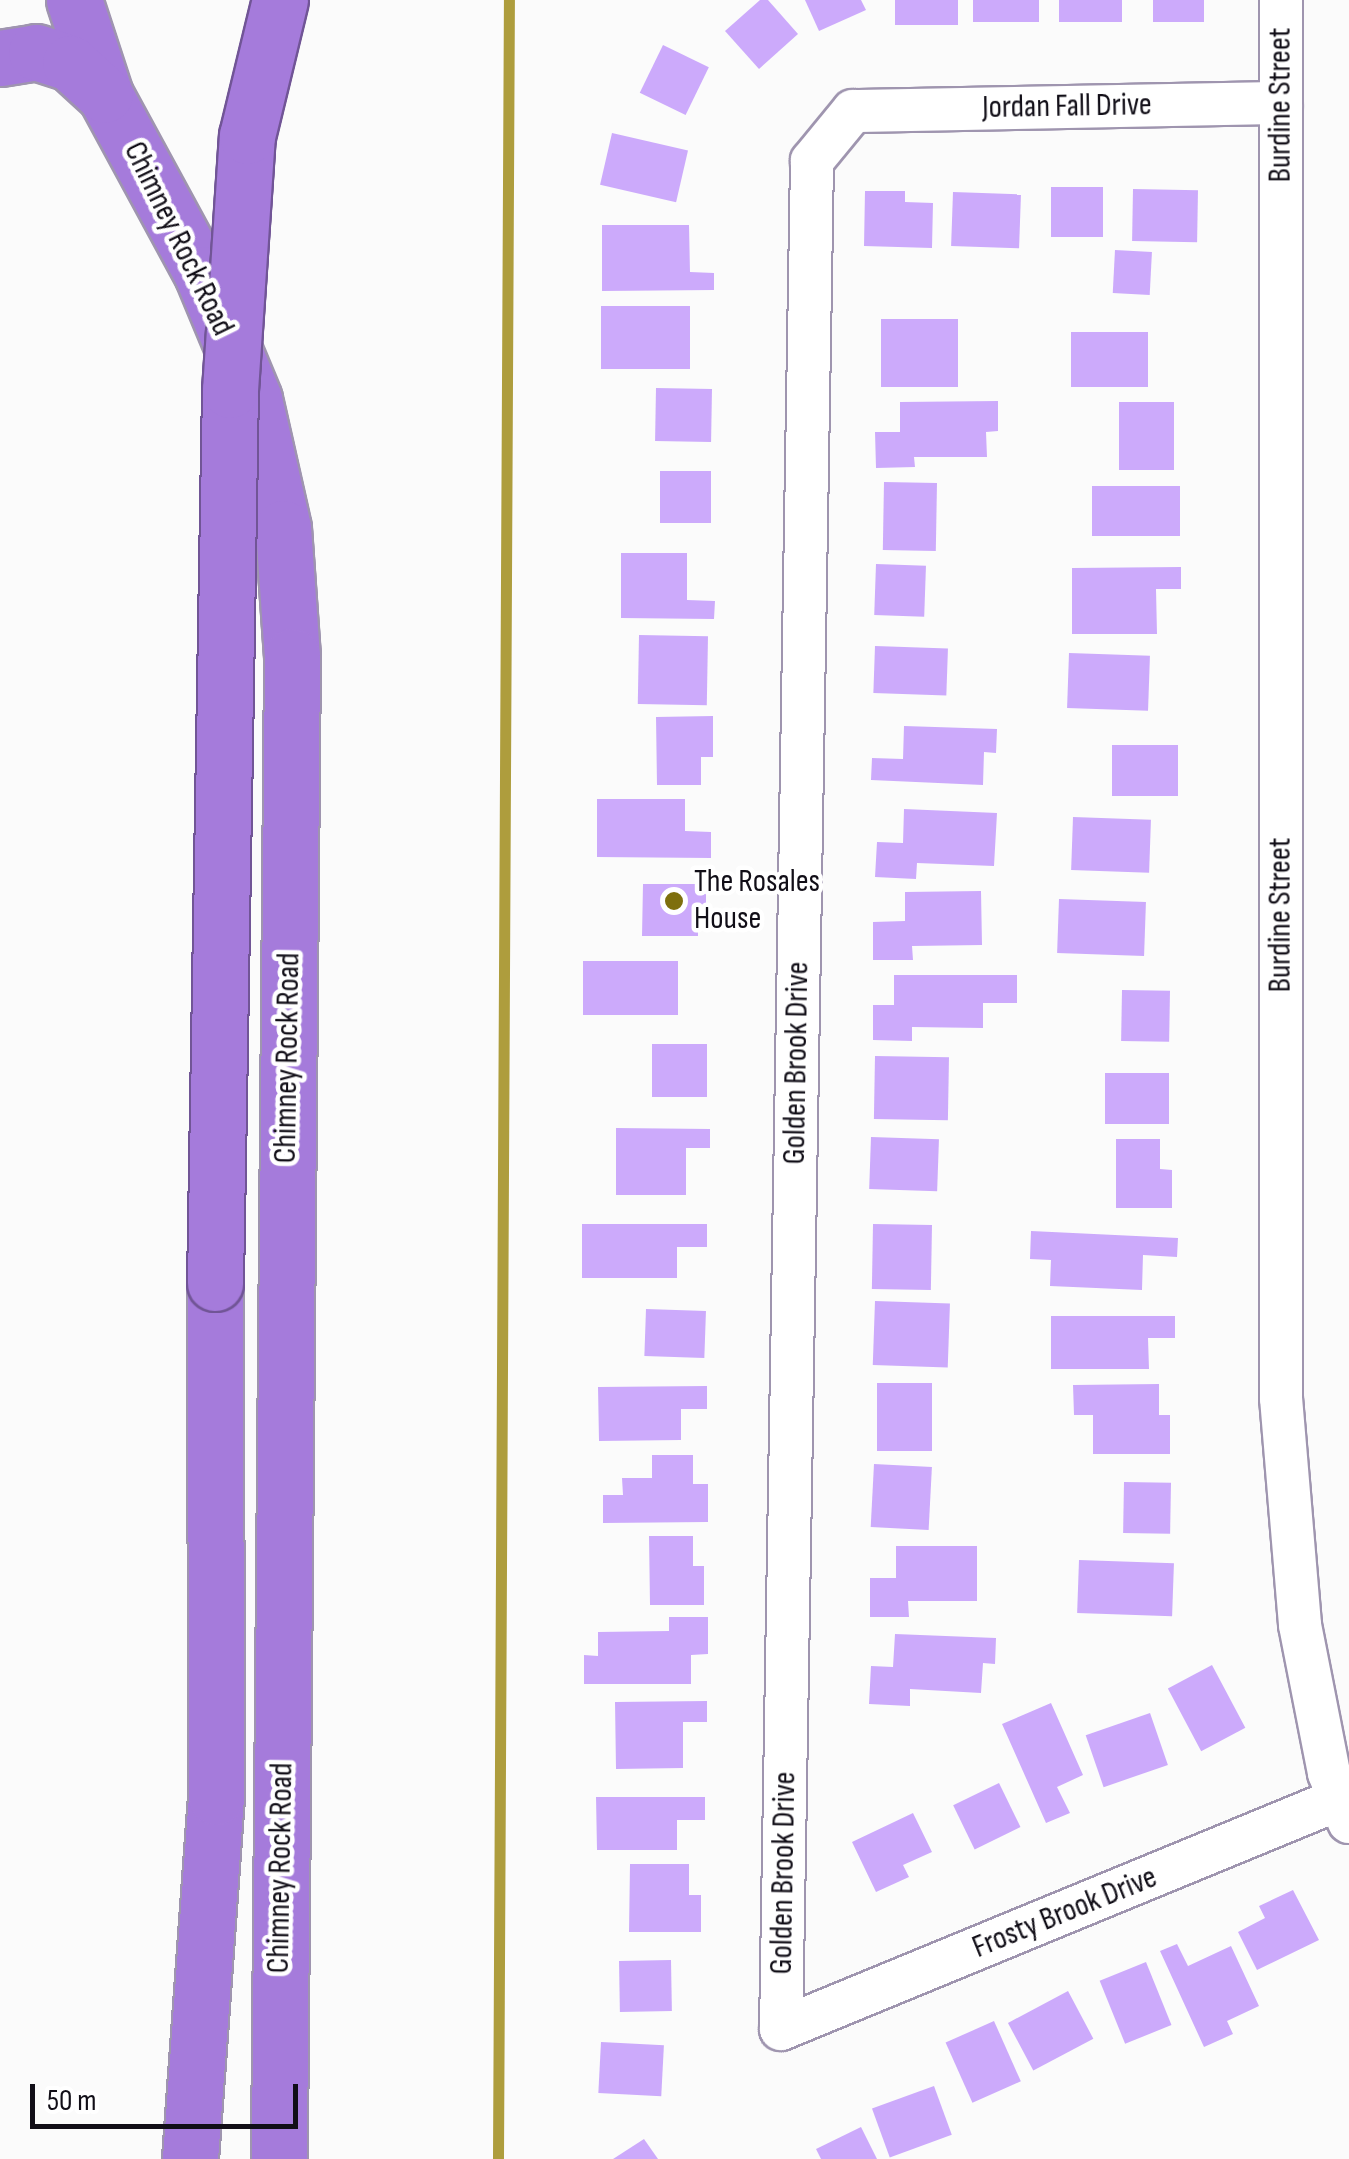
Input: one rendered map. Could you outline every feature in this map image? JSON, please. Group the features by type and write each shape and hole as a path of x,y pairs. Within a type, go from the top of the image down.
{"highway":[{"name":"Chimney Rock Road","path":"74,0 105,95 202,274 254,399 283,528 292,676 279,2159"},
{"path":"190,2159 216,1797 215,1283 230,390 247,136 280,0"},
{"path":"0,58 36,52 70,62 105,95"}],"street":[{"name":"Burdine Street","path":"1281,0 1281,1398 1300,1626 1346,1806"},
{"name":"Jordan Fall Drive","path":"853,111 1281,103"},
{"name":"Golden Brook Drive","path":"781,2029 812,160 853,111"},
{"name":"Frosty Brook Drive","path":"781,2029 1346,1806"}],"building":[{"path":"760,0 768,0 798,34 759,69 725,31"},
{"path":"805,0 861,0 866,10 819,31"},
{"path":"895,0 958,0 958,25 895,25"},
{"path":"973,0 1039,0 1039,22 973,22"},
{"path":"1059,0 1122,0 1122,22 1059,22"},
{"path":"1153,0 1204,0 1204,22 1153,22"},
{"path":"663,45 709,67 686,115 640,93"},
{"path":"612,133 688,151 676,202 600,185"},
{"path":"1051,187 1103,187 1103,237 1051,237"},
{"path":"1133,189 1198,190 1197,242 1132,241"},
{"path":"865,191 905,191 905,202 933,203 932,248 864,246"},
{"path":"953,192 1021,194 1019,248 951,246"},
{"path":"602,225 689,225 690,272 714,273 714,290 602,291"},
{"path":"1115,250 1152,252 1150,295 1113,293"},
{"path":"601,306 690,306 690,369 601,369"},
{"path":"881,319 958,319 958,387 881,387"},
{"path":"1071,332 1148,332 1148,387 1071,387"},
{"path":"656,388 712,389 711,442 655,441"},
{"path":"998,401 998,431 986,432 987,457 914,457 915,467 876,468 875,432 900,432 900,402"},
{"path":"1119,402 1174,402 1174,470 1119,470"},
{"path":"660,471 711,471 711,523 660,523"},
{"path":"884,482 937,483 936,551 883,550"},
{"path":"1092,486 1180,486 1180,536 1092,536"},
{"path":"621,553 687,553 687,600 715,601 714,619 621,618"},
{"path":"876,564 926,566 924,617 874,615"},
{"path":"1181,567 1181,589 1156,589 1157,634 1072,634 1072,568"},
{"path":"639,635 708,636 707,705 638,704"},
{"path":"875,646 948,649 946,696 873,693"},
{"path":"1069,653 1150,656 1148,711 1067,708"},
{"path":"713,716 713,757 701,757 701,785 657,785 656,717"},
{"path":"904,726 997,729 996,753 984,752 983,785 871,780 872,758 903,759"},
{"path":"1112,745 1178,745 1178,796 1112,796"},
{"path":"597,799 685,799 685,831 711,832 711,858 597,857"},
{"path":"904,809 997,813 994,866 917,863 916,879 875,877 877,842 903,843"},
{"path":"1073,817 1151,820 1149,873 1071,870"},
{"name":"The Rosales House","path":"643,884 706,884 706,918 698,918 698,936 642,936"},
{"path":"981,891 982,945 912,946 913,960 873,960 873,922 905,921 905,892"},
{"path":"1059,899 1146,902 1144,956 1057,953"},
{"path":"583,961 678,961 678,1015 583,1015"},
{"path":"894,975 1017,975 1017,1003 983,1003 983,1028 912,1027 912,1041 873,1040 873,1005 894,1005"},
{"path":"1122,990 1170,991 1169,1042 1121,1041"},
{"path":"652,1044 707,1044 707,1097 652,1097"},
{"path":"875,1056 949,1057 948,1120 874,1119"},
{"path":"1105,1073 1169,1073 1169,1124 1105,1124"},
{"path":"616,1128 710,1129 710,1148 686,1148 686,1195 616,1195"},
{"path":"871,1137 939,1139 937,1191 869,1189"},
{"path":"1116,1139 1160,1139 1160,1169 1172,1170 1172,1208 1116,1208"},
{"path":"582,1224 707,1224 707,1247 677,1247 677,1278 582,1278"},
{"path":"873,1224 932,1225 931,1290 872,1289"},
{"path":"1031,1231 1178,1238 1177,1257 1143,1255 1142,1290 1050,1286 1051,1260 1030,1259"},
{"path":"875,1301 950,1304 948,1368 873,1365"},
{"path":"646,1309 706,1311 704,1358 644,1356"},
{"path":"1051,1316 1175,1316 1175,1338 1148,1338 1149,1369 1051,1369"},
{"path":"877,1383 932,1383 932,1451 877,1451"},
{"path":"1159,1384 1159,1415 1170,1415 1170,1454 1093,1454 1093,1415 1074,1415 1073,1385"},
{"path":"707,1386 707,1409 681,1409 681,1440 599,1441 598,1387"},
{"path":"652,1455 693,1455 693,1484 708,1484 708,1522 603,1523 603,1495 623,1495 622,1478 652,1478"},
{"path":"874,1464 932,1467 929,1530 871,1527"},
{"path":"1124,1482 1171,1483 1170,1534 1123,1533"},
{"path":"649,1536 693,1536 693,1566 704,1566 704,1605 650,1605"},
{"path":"896,1546 977,1546 977,1601 908,1601 909,1617 870,1617 870,1578 896,1578"},
{"path":"1079,1560 1174,1563 1172,1616 1077,1613"},
{"path":"669,1617 708,1617 708,1654 691,1655 691,1684 584,1684 584,1655 598,1656 598,1632 669,1631"},
{"path":"895,1634 996,1638 995,1664 983,1663 981,1693 910,1689 910,1706 869,1704 871,1666 893,1667"},
{"path":"1212,1665 1245,1728 1201,1751 1168,1688"},
{"path":"707,1701 707,1722 683,1722 683,1768 616,1769 615,1702"},
{"path":"1051,1703 1083,1775 1057,1787 1070,1813 1046,1823 1002,1724"},
{"path":"1150,1713 1168,1765 1104,1787 1086,1735"},
{"path":"999,1783 1020,1827 975,1849 953,1805"},
{"path":"596,1797 705,1797 705,1820 677,1820 677,1850 597,1850"},
{"path":"913,1813 932,1852 903,1865 909,1877 876,1892 852,1842"},
{"path":"630,1864 689,1864 689,1895 701,1895 701,1932 629,1932"},
{"path":"1293,1890 1319,1940 1257,1970 1238,1932 1265,1918 1259,1906"},
{"path":"1177,1944 1188,1966 1231,1946 1259,2006 1227,2021 1233,2034 1204,2047 1160,1951"},
{"path":"671,1960 672,2011 620,2012 619,1961"},
{"path":"1146,1962 1171,2025 1125,2044 1100,1981"},
{"path":"1068,1991 1093,2039 1033,2071 1008,2023"},
{"path":"994,2021 1021,2081 972,2103 946,2043"},
{"path":"601,2042 664,2045 661,2096 598,2093"},
{"path":"934,2086 952,2135 890,2157 872,2109"},
{"path":"861,2127 877,2159 821,2159 816,2149"},
{"path":"644,2139 658,2159 613,2159"}],"waterway":[{"path":"498,2159 509,0"}],"place":[{"name":"The Rosales House","path":"674,901"}]}
